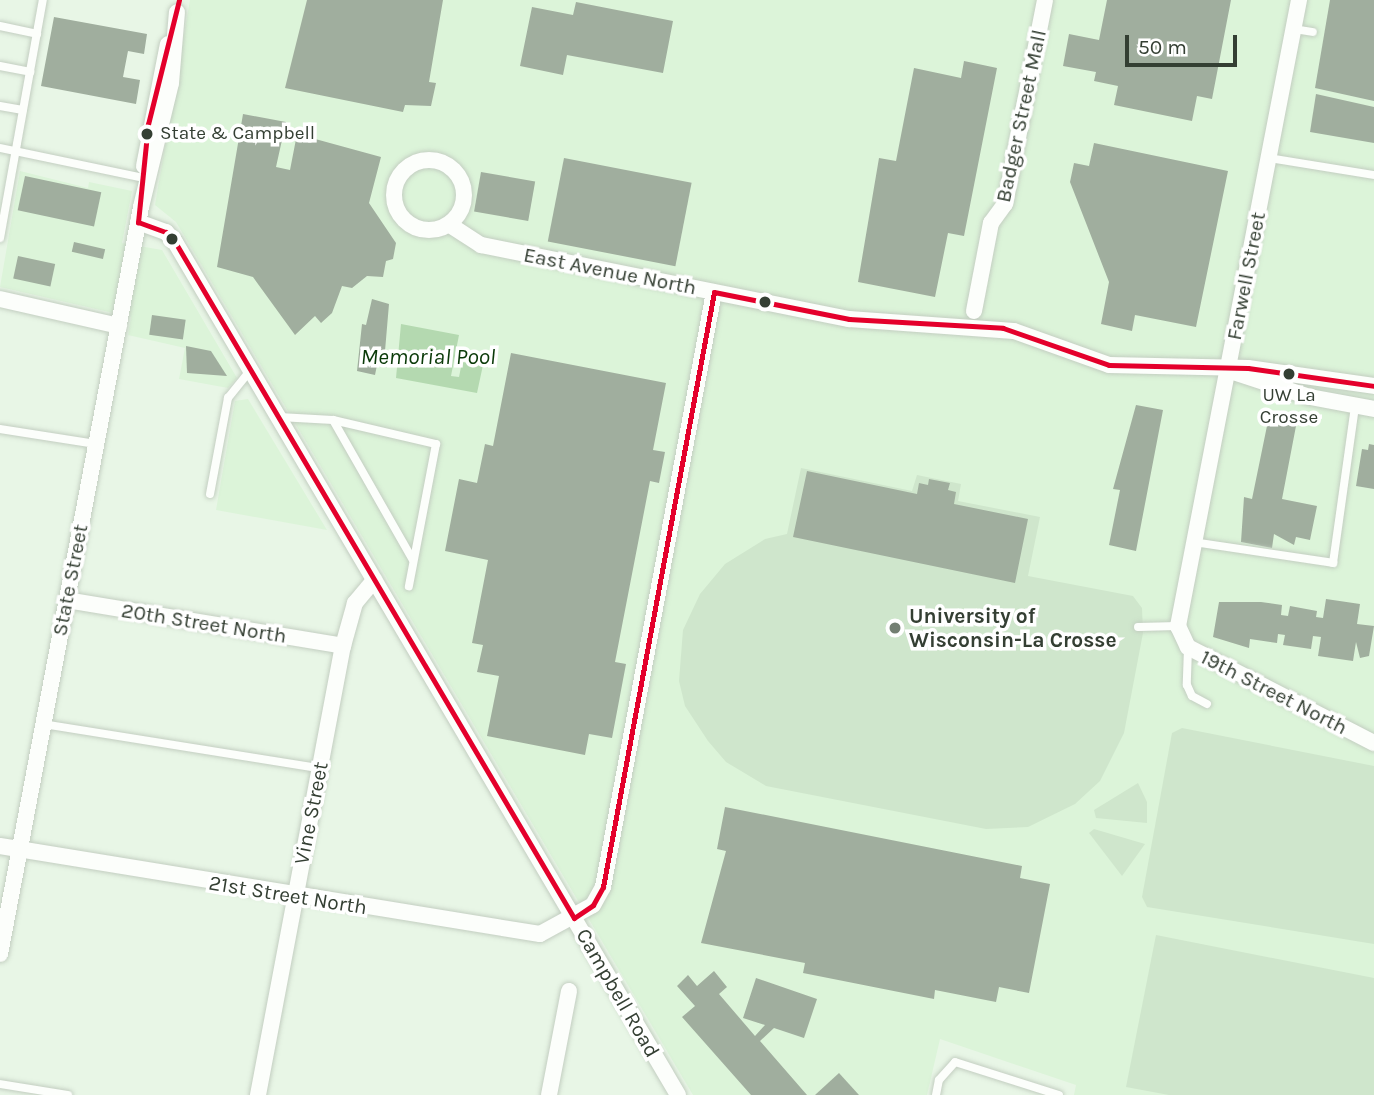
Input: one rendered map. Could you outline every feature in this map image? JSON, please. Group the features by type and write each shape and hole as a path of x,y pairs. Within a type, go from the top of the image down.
{"street":[{"name":"Badger Street Mall","path":"974,311 991,223 1005,204 1045,0"},
{"name":"Farwell Street","path":"1182,636 1193,542 1299,0"},
{"name":"State Street","path":"139,215 155,91 178,6"},
{"name":"State Street","path":"0,954 139,215 172,83 178,6"},
{"path":"418,159 441,159 459,173 450,225 425,232 413,229 398,213 404,174 418,159"},
{"name":"Campbell Road","path":"139,215 166,232 175,242 248,372 678,1095"},
{"name":"East Avenue North","path":"450,225 481,245 849,319 1003,328 1109,365 1228,369 1374,386"},
{"name":"21st Street North","path":"0,846 295,897 540,934 574,918 593,905 603,887 714,292"},
{"path":"0,299 118,326"},
{"name":"East Avenue North","path":"1228,369 1355,406 1374,409"},
{"name":"Vine Street","path":"258,1095 342,646 355,603 374,580"},
{"name":"20th Street North","path":"66,600 342,646"},
{"name":"19th Street North","path":"1182,636 1374,743"},
{"path":"549,1095 569,991"}],"lane":[{"path":"0,238 37,34 40,1"},
{"path":"0,26 37,34"},
{"path":"1294,29 1313,32"},
{"path":"0,66 30,72"},
{"path":"0,106 23,110"},
{"path":"0,148 143,178"},
{"path":"1269,158 1374,175"},
{"path":"210,494 228,398 248,372"},
{"path":"1193,542 1333,563 1355,406"},
{"path":"276,417 333,420 436,444 409,586"},
{"path":"333,420 414,561"},
{"path":"0,429 96,444"},
{"path":"1138,627 1182,636 1187,685 1192,696 1207,704"},
{"path":"43,724 319,768"},
{"path":"936,1095 939,1080 955,1062 1059,1095"},
{"path":"0,1084 68,1095"}],"shaded area":[{"name":"University of Wisconsin-La Crosse","path":"190,0 1374,0 1374,1095 1074,1095 1076,1085 940,1039 927,1095 693,1095 176,222 155,205"},
{"path":"20,171 88,188 89,182 132,191 122,243 162,250 237,378 228,388 179,379 185,348 128,335 131,317 0,287"},
{"path":"248,399 327,530 216,510 235,401"},
{"path":"801,468 912,491 917,475 961,484 958,501 1040,517 1028,576 1133,596 1142,608 1143,633 1124,733 1100,781 1075,804 1028,827 986,829 766,786 726,762 708,741 685,706 679,681 683,630 700,594 725,564 765,539 787,534"},
{"path":"1182,728 1374,766 1374,944 1147,907 1142,897 1172,733"},
{"path":"1138,783 1147,802 1147,823 1096,818 1094,810"},
{"path":"1094,829 1145,844 1122,876 1089,833"},
{"path":"1156,935 1374,978 1374,1095 1169,1095 1126,1087"}],"water":[{"name":"Memorial Pool","path":"401,324 459,335 451,376 459,377 462,362 483,365 477,393 396,378"}],"building":[{"path":"307,0 443,0 429,82 436,83 431,106 405,105 403,112 285,88"},
{"path":"1107,0 1231,0 1212,99 1197,96 1192,121 1114,105 1118,86 1094,81 1096,72 1063,66 1069,34 1099,40"},
{"path":"1330,0 1374,0 1374,101 1315,88"},
{"path":"576,2 673,21 663,73 567,55 563,75 520,66 532,7 573,15"},
{"path":"54,17 147,34 144,54 128,51 123,77 140,80 136,104 41,86"},
{"path":"964,61 997,68 964,236 948,233 935,297 858,282 879,158 896,161 914,68 961,78"},
{"path":"1316,94 1374,107 1374,143 1310,132"},
{"path":"243,114 286,122 276,167 290,170 297,134 381,157 369,203 396,243 393,259 386,261 383,277 367,276 352,288 342,286 332,313 321,323 315,316 295,335 253,277 217,267"},
{"path":"1094,143 1228,171 1196,327 1135,315 1132,331 1101,324 1109,282 1070,182 1074,163 1089,166"},
{"path":"564,158 692,183 675,266 548,241"},
{"path":"481,172 535,182 528,221 474,211"},
{"path":"25,176 101,192 94,226 18,210"},
{"path":"74,242 105,249 103,259 72,252"},
{"path":"18,256 55,264 50,286 13,278"},
{"path":"372,299 389,304 385,351 380,350 375,375 357,371 362,324 366,325"},
{"path":"152,315 186,320 183,340 149,335"},
{"path":"186,346 211,351 227,376 187,373"},
{"path":"511,353 666,383 653,450 665,452 659,483 650,481 615,662 626,664 612,738 589,734 585,755 487,736 499,676 477,672 483,645 472,643 488,560 445,551 459,479 477,483 485,444 493,446"},
{"path":"1136,405 1163,410 1136,551 1109,545 1120,490 1113,489"},
{"path":"1268,421 1296,426 1282,499 1317,506 1310,540 1296,537 1294,545 1274,534 1272,548 1241,542 1244,497 1252,499"},
{"path":"1369,444 1374,445 1374,489 1356,486 1362,449 1368,450"},
{"path":"807,471 917,494 919,483 928,485 929,479 950,483 948,490 956,492 954,504 1028,519 1015,583 793,537"},
{"path":"1326,599 1360,604 1357,624 1374,626 1369,656 1360,658 1356,642 1353,661 1318,656 1321,637 1313,636 1311,649 1283,645 1285,635 1278,634 1277,643 1250,639 1249,648 1213,637 1219,602 1282,605 1281,615 1288,616 1290,606 1317,611 1316,617 1323,618"},
{"path":"725,807 1022,866 1020,878 1050,884 1029,993 999,987 996,1002 935,990 934,999 803,973 805,963 701,943 726,851 717,849"},
{"path":"714,971 727,987 719,994 755,1036 765,1025 743,1018 756,978 817,999 804,1038 774,1028 760,1041 807,1095 751,1095 682,1017 695,1006 677,986 688,975 697,986"},
{"path":"839,1073 859,1095 815,1095"}],"transit line":[{"path":"179,0 148,124 138,222 166,232 175,242 574,918 593,905 603,887 714,292 849,319 1003,328 1109,365 1248,368 1374,386"}],"place":[{"name":"State & Campbell","path":"147,134"},
{"name":"UW La Crosse","path":"1289,374"},
{"name":"University of Wisconsin-La Crosse","path":"895,628"}]}
